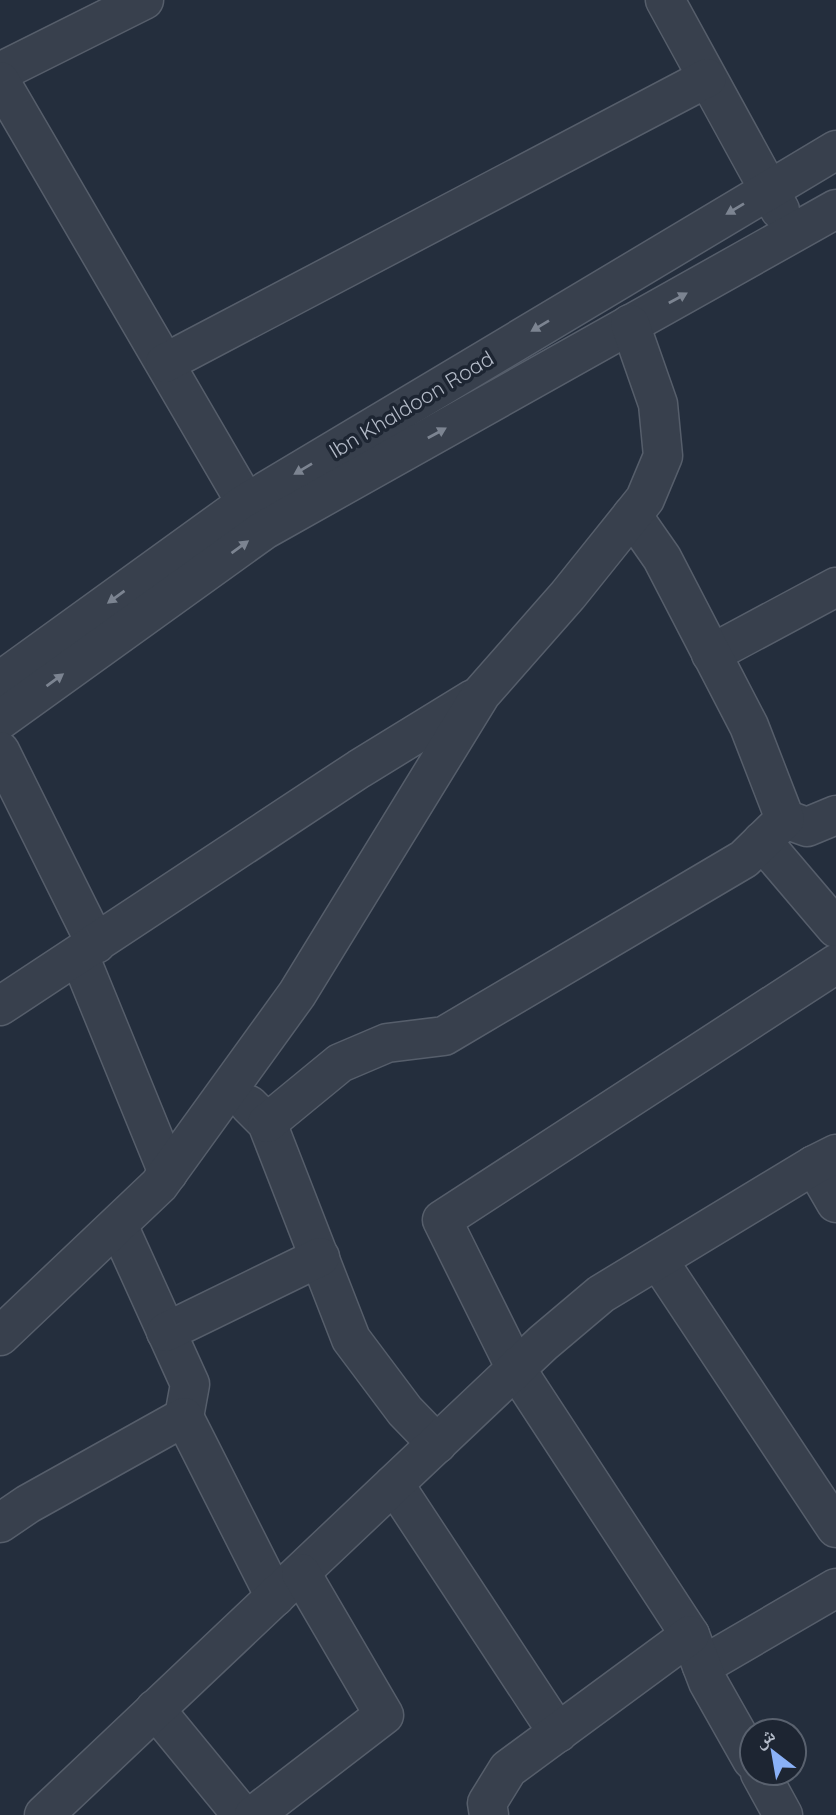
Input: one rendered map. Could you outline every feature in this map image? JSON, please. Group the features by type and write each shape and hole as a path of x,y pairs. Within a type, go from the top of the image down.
{"street":[{"path":"144,0 3,91 246,503"},
{"path":"665,0 793,233"},
{"path":"164,363 707,78"},
{"name":"Ibn Khaldoon Road","path":"0,681 246,503 836,150"},
{"name":"Ibn Khaldoon Road","path":"0,720 264,530 836,209"},
{"path":"0,1336 159,1185 297,993 481,694 568,595 645,499 663,456 658,404 630,324"},
{"path":"632,515 662,558 749,726 774,830 836,928"},
{"path":"711,654 836,587"},
{"path":"0,1006 359,769 481,694"},
{"path":"0,751 88,950 168,1173"},
{"path":"267,1123 340,1063 387,1044 444,1036 744,859 774,830 807,827 836,815"},
{"path":"738,1735 708,1682 696,1650 516,1368 442,1220 836,964"},
{"path":"231,1085 267,1123 351,1339 405,1411 437,1444"},
{"path":"44,1815 516,1368 601,1294 825,1160 836,1203"},
{"path":"118,1225 190,1384 184,1417 288,1585 384,1716 254,1815"},
{"path":"166,1332 320,1257"},
{"path":"658,1260 836,1528"},
{"path":"0,1523 28,1504 184,1417"},
{"path":"394,1484 558,1732"},
{"path":"489,1815 487,1803 508,1769 558,1732 696,1650 836,1588"},
{"path":"155,1709 242,1815"},
{"path":"768,1787 783,1815"}]}
